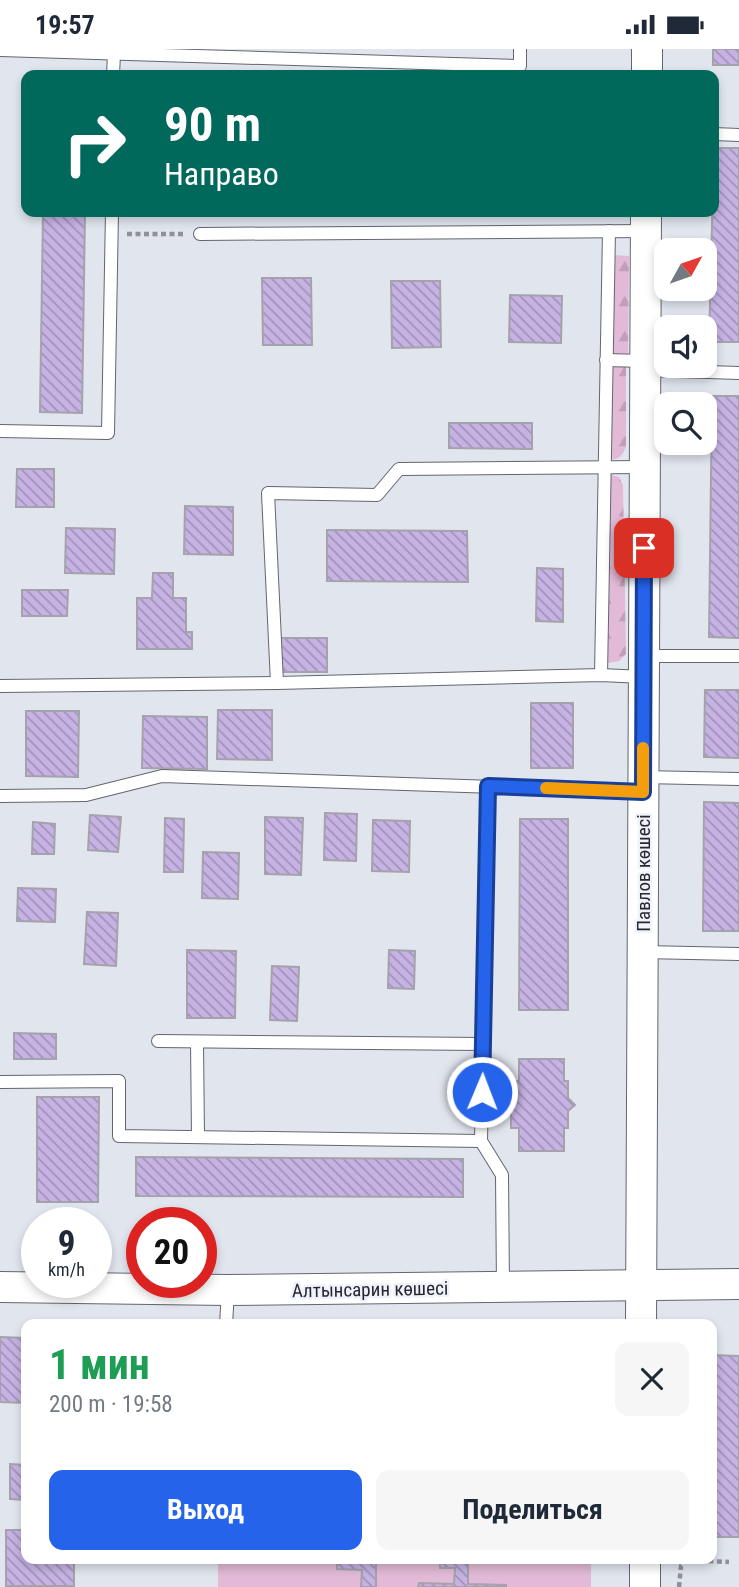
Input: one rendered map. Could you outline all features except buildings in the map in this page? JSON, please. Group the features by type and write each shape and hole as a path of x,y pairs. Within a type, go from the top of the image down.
{"street":[{"path":"647,49 647,70"},
{"name":"Павлов көшесі","path":"641,1319 646,221"},
{"name":"Алтынсарин көшесі","path":"0,1287 228,1290 739,1284"},
{"path":"645,1564 645,1587"}],"lane":[{"path":"0,50 520,66 520,49"},
{"path":"113,70 114,54"},
{"path":"719,134 739,135"},
{"path":"0,431 108,433 112,217"},
{"path":"200,234 609,231 646,221"},
{"path":"601,675 609,231"},
{"path":"606,360 645,366 739,373"},
{"path":"276,683 268,493 377,495 399,469 645,467"},
{"path":"0,686 601,675 643,667 739,656"},
{"path":"0,796 86,795 162,776 488,786 643,784 739,779"},
{"path":"488,786 481,1141 502,1175 503,1287"},
{"path":"642,952 739,954"},
{"path":"159,1041 483,1044"},
{"path":"197,1042 198,1137"},
{"path":"0,1082 119,1081 119,1136 481,1141"},
{"path":"226,1319 228,1290"}],"path":[{"path":"111,234 200,234"},
{"path":"717,1561 729,1562"},
{"path":"679,1587 683,1564"}],"green space":[{"path":"613,255 629,256 628,357 610,357"},
{"path":"611,364 626,364 626,447 620,457 615,459 609,459"},
{"path":"611,475 619,477 623,485 626,654 619,661 608,663"},
{"path":"218,1564 591,1564 591,1587 218,1587"}],"slow traffic":[{"path":"546,788 643,792 643,748"}],"route":[{"path":"482,1092 488,786 643,792 644,548"}]}
